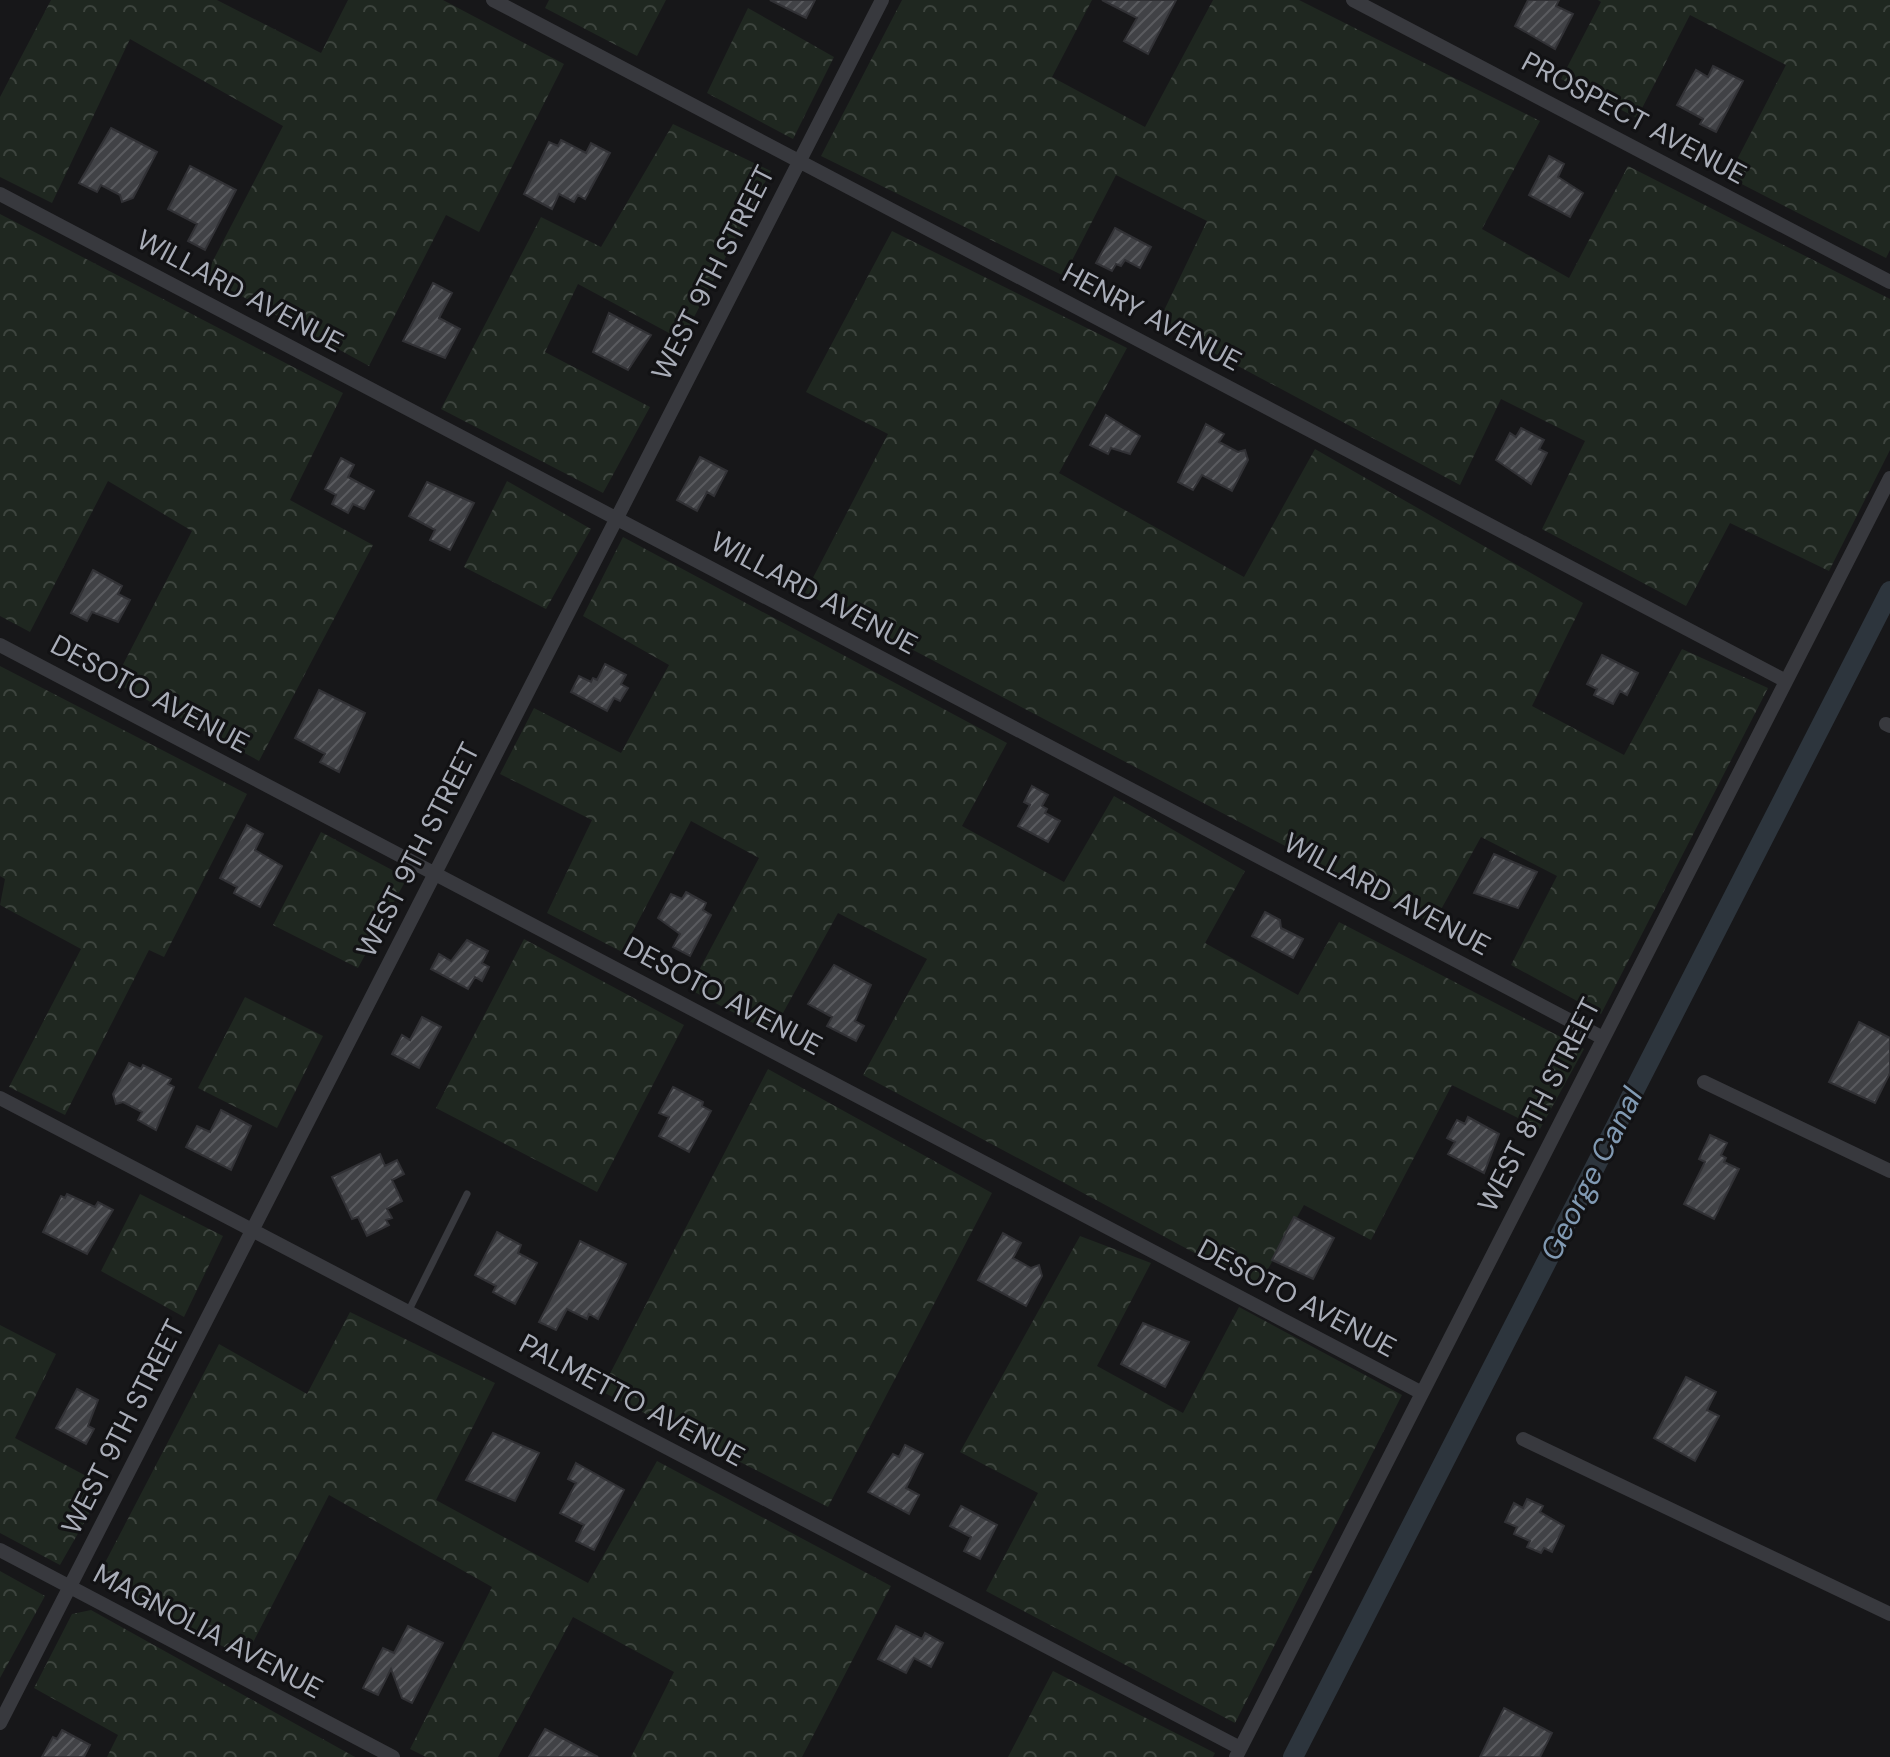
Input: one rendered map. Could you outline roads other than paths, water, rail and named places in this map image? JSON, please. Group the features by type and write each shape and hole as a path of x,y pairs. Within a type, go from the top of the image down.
{"street":[{"name":"HENRY AVENUE","path":"493,0 1786,681"},
{"name":"WEST 9TH STREET","path":"0,1723 882,0"},
{"name":"PROSPECT AVENUE","path":"1353,0 1890,282"},
{"name":"WILLARD AVENUE","path":"0,194 1603,1038"},
{"name":"WEST 8TH STREET","path":"1238,1752 1890,478"},
{"name":"DESOTO AVENUE","path":"0,645 1422,1393"},
{"path":"1704,1082 1890,1171"},
{"name":"PALMETTO AVENUE","path":"0,1098 1238,1752"},
{"path":"1523,1439 1890,1614"},
{"name":"MAGNOLIA AVENUE","path":"0,1550 393,1757"}],"lane":[{"path":"408,1312 467,1194"}],"waterway":[{"name":"George Canal","path":"1293,1757 1890,591"}]}
